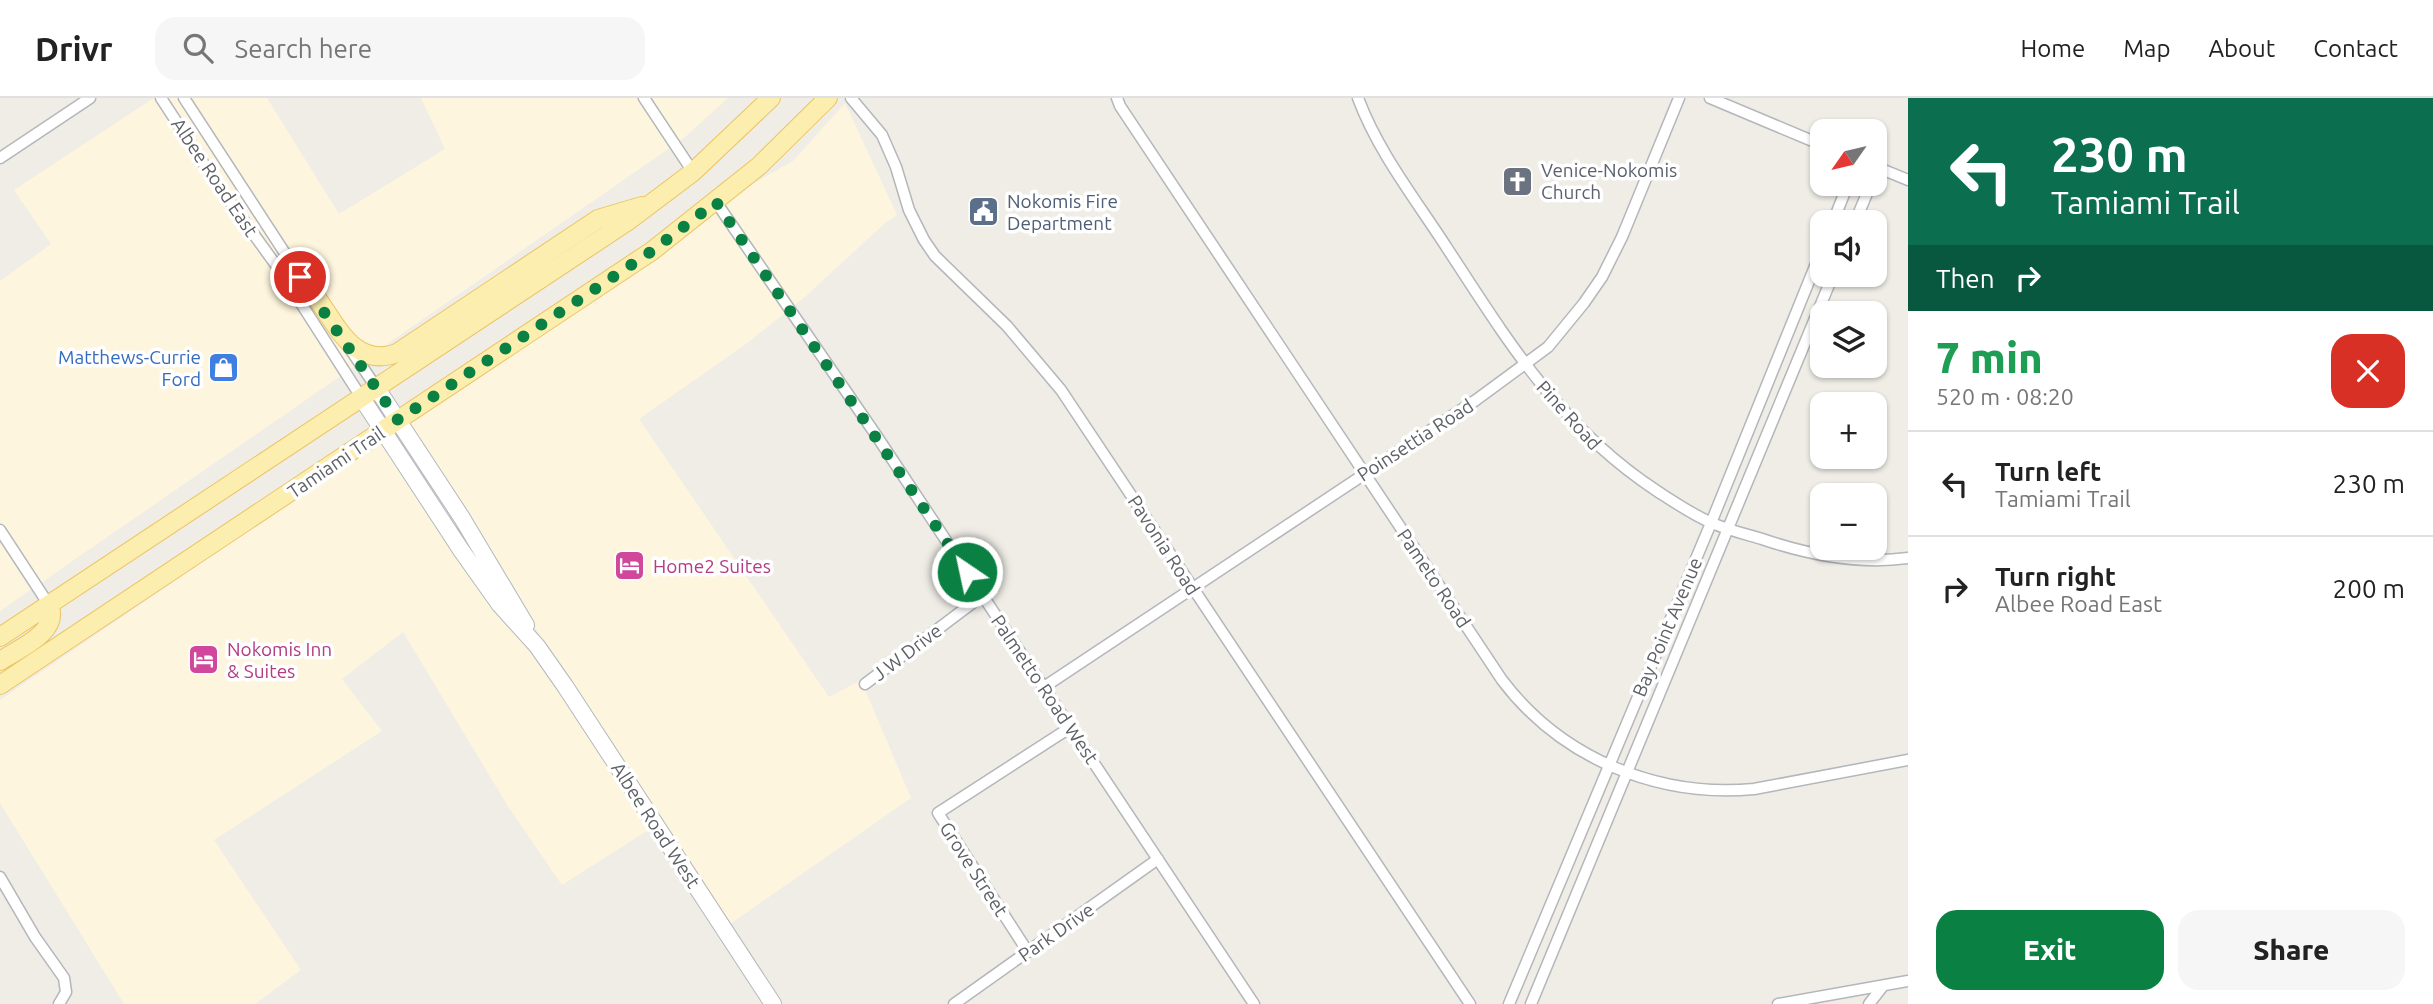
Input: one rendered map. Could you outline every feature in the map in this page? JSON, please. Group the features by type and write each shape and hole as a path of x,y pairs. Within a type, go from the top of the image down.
{"main road":[{"name":"Tamiami Trail","path":"0,637 652,203 693,172 771,98"},
{"name":"Tamiami Trail","path":"0,685 652,251 768,158 828,98"},
{"path":"300,277 315,292 351,346 368,357 387,357 397,353 598,219 652,203"},
{"path":"0,661 46,629 52,615 49,605"}],"street":[{"path":"0,158 90,98"},
{"name":"Albee Road East","path":"161,98 213,178 369,392 398,420"},
{"name":"Albee Road East","path":"184,98 300,277 369,392"},
{"path":"644,98 693,172"},
{"name":"Pavonia Road","path":"851,98 882,135 896,167 909,210 924,240 935,256 1007,326 1046,370 1470,1004"},
{"name":"Pine Road","path":"1358,98 1390,162 1526,365 1563,412 1608,457 1671,500 1711,523 1814,554 1861,560 1908,558"},
{"name":"Poinsettia Road","path":"1044,687 1526,365 1559,334 1602,276 1622,237 1679,98"},
{"path":"1710,98 1810,140"},
{"name":"Pameto Road","path":"1117,101 1515,697 1529,712 1555,733 1608,764 1627,773 1678,788 1733,791 1764,788 1908,760"},
{"path":"1887,174 1908,180"},
{"name":"Palmetto Road West","path":"716,202 876,435 1254,1004"},
{"name":"Bay Point Avenue","path":"1509,1004 1711,523 1810,279"},
{"name":"Bay Point Avenue","path":"1531,1004 1828,287"},
{"name":"Albee Road West","path":"369,392 383,431 500,605 537,646"},
{"name":"Albee Road West","path":"398,420 515,603 537,646 773,1004"},
{"path":"0,530 49,605"},
{"name":"J W Drive","path":"865,684 983,595"},
{"name":"Grove Street","path":"1028,952 938,813 1071,727"},
{"name":"Park Drive","path":"954,1004 1158,859"},
{"path":"0,877 35,937 64,978 66,987 59,1004"},
{"path":"1778,1004 1908,981"},
{"path":"1870,1004 1884,986"}],"shaded area":[{"path":"154,98 267,98 339,214 445,149 421,98 728,98 684,138 377,351 357,341 321,287 300,268 291,278 361,362 0,611 0,281 51,244 14,190"},
{"path":"845,103 897,215 806,296 746,344 639,419 829,697 861,680 911,798 730,924 543,642 521,599 408,422 740,191 793,161"},
{"path":"380,441 559,690 650,829 562,885 509,808 403,632 342,679 382,731 214,840 301,970 255,1004 124,1004 0,803 0,700"}],"place":[{"name":"Venice-Nokomis Church","path":"1518,181"},
{"name":"Nokomis Fire Department","path":"984,212"},
{"name":"Matthews-Currie Ford","path":"224,368"},
{"name":"Home2 Suites","path":"630,566"},
{"name":"Nokomis Inn & Suites","path":"204,660"}],"route":[{"path":"300,277 398,420 652,251 716,202 967,572"}]}
